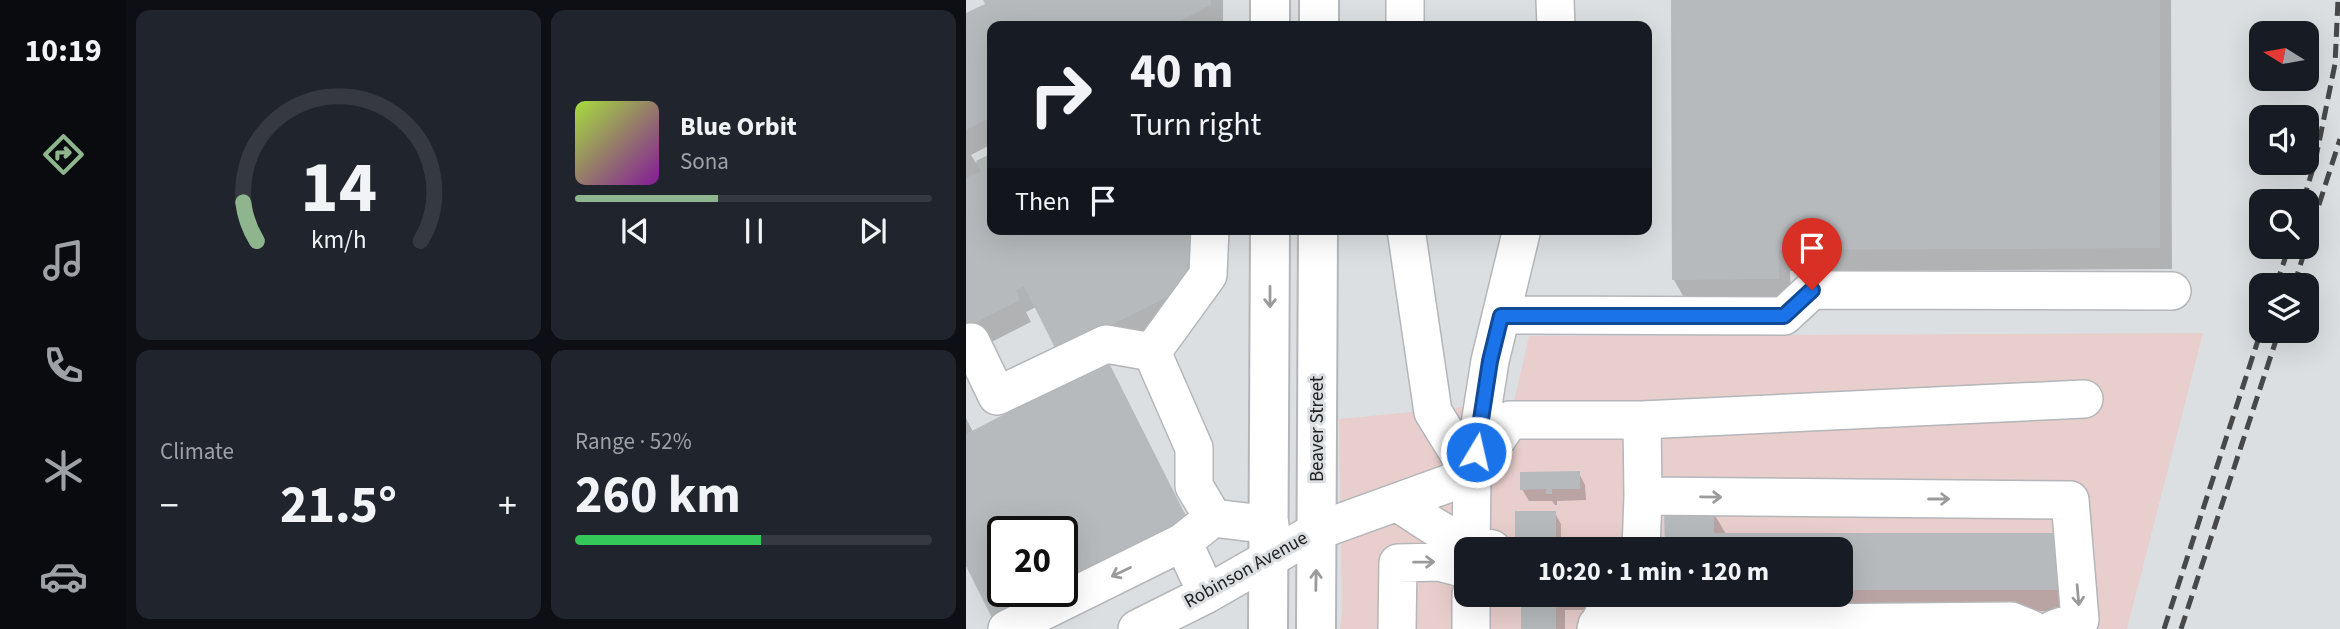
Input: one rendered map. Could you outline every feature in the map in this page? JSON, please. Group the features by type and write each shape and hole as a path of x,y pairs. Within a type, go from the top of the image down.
{"main road":[{"path":"1270,0 1270,21"},
{"path":"1319,0 1319,21"},
{"path":"1268,629 1270,235"},
{"name":"Beaver Street","path":"1316,629 1318,235"}],"street":[{"path":"1405,0 1405,21"},
{"path":"1555,0 1556,21"},
{"path":"1152,352 1208,275 1210,235"},
{"path":"1407,235 1433,412 1472,475"},
{"path":"1475,537 1472,475 1490,361 1521,235"},
{"path":"1501,316 1784,316 1812,290 2172,291"},
{"path":"971,342 998,396 1106,344 1152,352"},
{"path":"1152,352 1194,448 1194,486 1213,518 1270,541"},
{"path":"1472,475 1510,420 1642,421 2084,399"},
{"path":"1641,537 1642,421"},
{"name":"Robinson Avenue","path":"1137,629 1207,594 1270,541 1317,531 1472,475"},
{"path":"1643,496 2070,500 2080,620 2054,629"},
{"path":"1397,502 1454,540"},
{"path":"1030,624 1182,542 1213,518"},
{"path":"1182,542 1207,594"},
{"path":"1397,629 1398,563 1439,562 1454,558"},
{"path":"1471,607 1471,629"},
{"path":"1602,616 1650,610 2011,621 2031,629"}],"shaded area":[{"path":"2203,333 2127,629 1340,629 1339,419 1514,402 1529,336"}],"building":[{"path":"983,0 1211,0 1211,5 1180,21 987,21 987,120 966,130 966,13 985,4"},
{"path":"1671,0 2160,0 2160,248 1779,250 1779,279 1672,280"},
{"path":"987,156 987,235 1193,235 1183,289 1057,352 1024,286 1016,290 1020,300 966,327 966,178 981,171 976,161"},
{"path":"1108,361 1187,518 1078,574 1078,516 987,516 987,607 1014,607 992,618 966,566 966,434"},
{"path":"1580,471 1580,489 1552,489 1552,494 1546,494 1546,489 1520,490 1520,472"},
{"path":"1664,510 1714,510 1714,533 2057,533 2057,590 1853,590 1853,537 1665,537"},
{"path":"1515,511 1556,511 1556,537 1515,537"},
{"path":"1521,607 1556,607 1556,629 1521,629"}],"railway":[{"path":"2307,189 2315,162 2335,64 2338,0"},
{"path":"2319,204 2340,139"},
{"path":"2280,273 2285,259"},
{"path":"2298,273 2302,259"},
{"path":"2164,629 2257,343"},
{"path":"2181,629 2275,343"}],"route":[{"path":"1476,452 1490,361 1501,316 1784,316 1812,290"}]}
